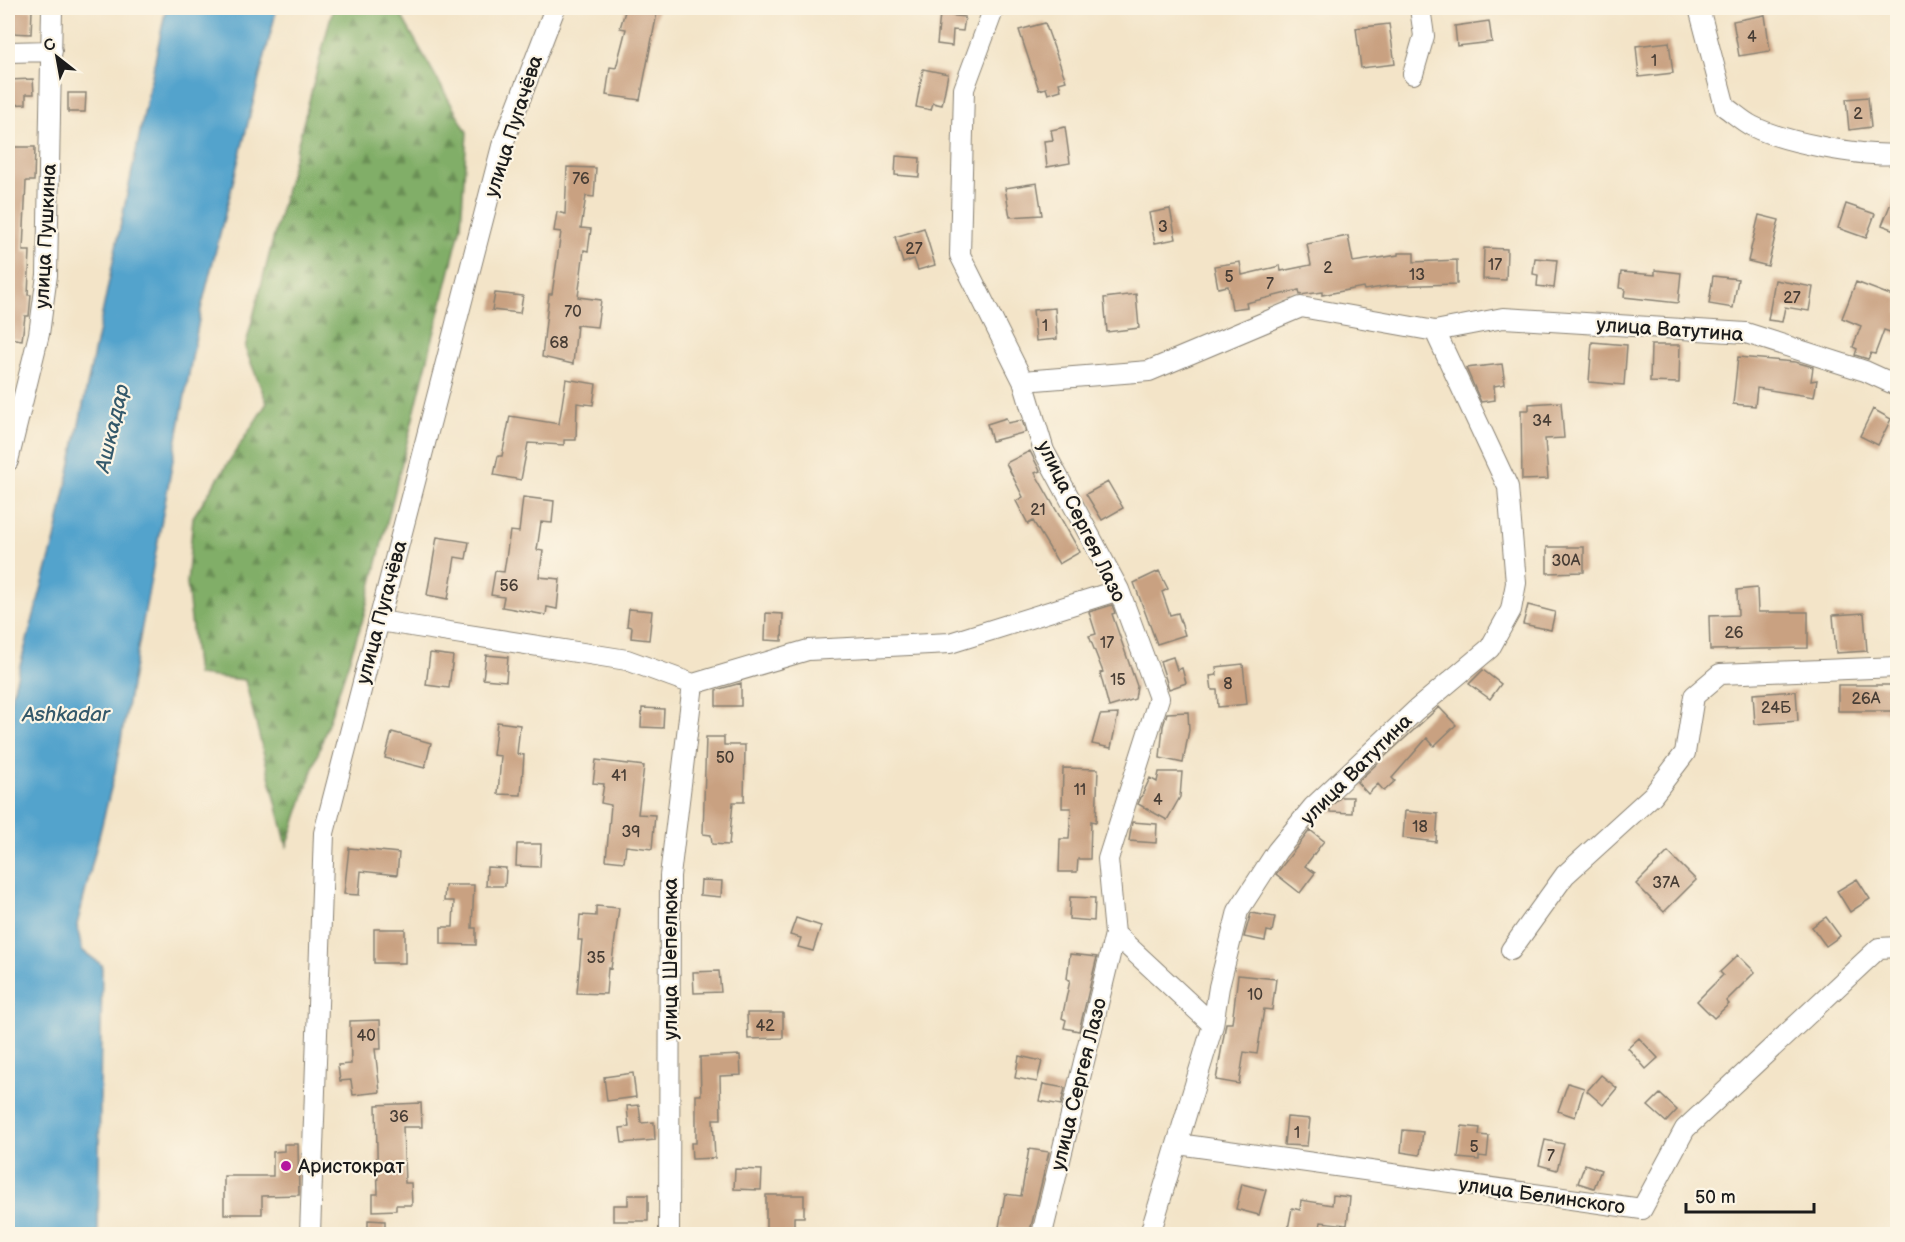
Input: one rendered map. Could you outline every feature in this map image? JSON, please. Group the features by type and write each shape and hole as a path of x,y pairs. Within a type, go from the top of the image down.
{"street":[{"name":"улица Пушкина","path":"8,461 39,334 47,275 52,8"},
{"name":"улица Пугачёва","path":"310,1234 324,833 502,146 555,8"},
{"name":"улица Сергея Лазо","path":"994,8 964,89 960,255 1023,381 1044,451 1119,590 1159,698 1108,860 1115,934 1042,1234"},
{"path":"1413,74 1424,36 1420,8"},
{"path":"1700,8 1725,107 1752,126 1804,142 1850,152 1898,154"},
{"path":"8,52 52,51"},
{"name":"улица Ватутина","path":"1023,381 1149,371 1301,307 1435,331 1503,318 1746,333 1865,371 1898,386"},
{"name":"улица Ватутина","path":"1150,1234 1213,1025 1219,987 1238,911 1277,851 1313,807 1416,710 1490,648 1511,610 1516,583 1508,487 1435,331"},
{"path":"379,621 627,660 693,684 808,650 950,643 1119,590"},
{"path":"1511,950 1565,875 1653,795 1685,753 1694,696 1720,674 1898,667"},
{"name":"улица Шепелюка","path":"669,1234 670,876 693,684"},
{"path":"1115,934 1213,1025"},
{"name":"улица Белинского","path":"1178,1144 1642,1209 1685,1129 1879,948 1898,947"}],"green space":[{"path":"333,8 397,8 467,132 461,226 363,619 287,846 245,680 197,675 187,583 193,517 267,403 245,348"}],"water":[{"name":"Ashkadar","path":"166,8 277,8 201,309 115,772 77,925 82,950 102,965 98,1234 8,1234 8,709 55,539"}],"building":[{"path":"626,8 658,8 640,100 606,95 610,67 616,68 626,29 620,28"},
{"path":"11,9 32,10 31,34 10,33"},
{"path":"940,14 965,17 963,31 953,30 952,46 937,44"},
{"path":"1765,15 1770,51 1739,56 1733,21"},
{"path":"1489,21 1492,42 1457,46 1455,26"},
{"path":"1045,23 1066,81 1059,83 1061,90 1048,94 1046,88 1039,90 1019,30"},
{"path":"1389,24 1395,64 1361,68 1356,28"},
{"path":"1669,42 1673,73 1639,77 1636,46"},
{"path":"923,69 948,74 942,105 933,103 931,110 916,107"},
{"path":"33,79 34,94 26,94 26,104 8,105 8,80"},
{"path":"68,93 86,93 85,112 68,112"},
{"path":"1868,97 1871,127 1849,130 1846,99"},
{"path":"1065,127 1070,163 1047,167 1044,141 1053,140 1051,130"},
{"path":"8,147 35,147 34,181 26,181 23,251 30,251 28,295 31,295 29,316 25,316 22,340 8,338"},
{"path":"896,156 920,158 919,177 895,175"},
{"path":"567,167 596,168 594,197 586,196 581,228 591,229 588,251 584,250 578,297 601,300 597,327 577,325 573,364 542,357 549,294 552,294 561,232 554,231 557,212 565,214"},
{"path":"1037,183 1042,215 1010,217 1005,188"},
{"path":"1898,189 1898,231 1882,225"},
{"path":"1846,204 1875,214 1866,238 1838,228"},
{"path":"1170,209 1176,239 1155,243 1149,213"},
{"path":"1759,215 1779,220 1768,266 1748,261"},
{"path":"924,228 935,265 918,270 914,259 903,263 895,237"},
{"path":"1348,236 1353,262 1398,255 1398,253 1414,253 1414,262 1457,260 1457,284 1389,286 1364,290 1363,287 1322,295 1322,292 1300,295 1299,290 1246,303 1247,307 1232,309 1228,286 1218,288 1214,266 1240,262 1242,275 1280,266 1281,271 1311,265 1307,244"},
{"path":"1484,248 1507,249 1506,280 1483,279"},
{"path":"1535,258 1557,260 1554,288 1537,286 1538,275 1533,274"},
{"path":"1655,270 1681,273 1678,303 1624,297 1625,289 1619,288 1621,272 1655,275"},
{"path":"1713,276 1738,279 1733,308 1709,304"},
{"path":"1775,280 1813,287 1809,311 1785,307 1782,322 1768,320"},
{"path":"1856,282 1898,298 1898,335 1884,330 1875,354 1871,353 1868,359 1855,355 1857,349 1853,347 1861,326 1842,318"},
{"path":"495,293 523,296 520,313 492,310"},
{"path":"1136,294 1139,328 1107,332 1104,298"},
{"path":"1055,308 1057,339 1036,341 1033,310"},
{"path":"1592,342 1627,345 1624,385 1589,382"},
{"path":"1651,345 1680,345 1679,383 1650,382"},
{"path":"1738,357 1795,362 1813,367 1811,381 1817,380 1814,397 1757,388 1755,406 1733,404"},
{"path":"1502,364 1505,384 1494,386 1495,400 1481,402 1466,368"},
{"path":"566,379 596,384 593,405 577,403 576,440 564,440 564,445 528,443 521,480 494,475 498,456 502,456 510,416 559,424"},
{"path":"1561,402 1564,438 1545,439 1548,479 1522,480 1521,410 1529,410 1529,404"},
{"path":"1873,409 1891,419 1878,445 1860,436"},
{"path":"1006,418 1008,423 1022,420 1026,432 992,441 987,424"},
{"path":"1030,451 1040,471 1035,473 1080,552 1059,564 1033,521 1028,524 1016,501 1023,497 1006,463"},
{"path":"1108,482 1123,508 1102,520 1086,494"},
{"path":"523,497 554,501 552,523 541,522 537,550 543,551 539,577 560,579 557,609 547,607 546,615 502,607 504,597 491,595 495,571 504,572 510,531 519,532"},
{"path":"437,537 469,542 466,559 455,557 448,599 427,595"},
{"path":"1547,547 1584,547 1584,572 1547,573"},
{"path":"1159,571 1168,589 1162,592 1170,615 1178,613 1185,635 1157,644 1134,583"},
{"path":"1757,588 1758,612 1808,612 1808,648 1710,650 1709,616 1738,615 1737,590"},
{"path":"1112,605 1115,613 1112,614 1137,686 1135,699 1109,707 1100,673 1103,672 1089,636 1096,634 1089,612"},
{"path":"1528,605 1555,612 1551,630 1523,624"},
{"path":"629,609 652,611 649,640 631,638 632,627 627,626"},
{"path":"766,613 783,614 782,641 765,640"},
{"path":"1864,613 1867,651 1836,653 1833,615"},
{"path":"430,653 453,656 449,688 426,685"},
{"path":"486,655 508,657 506,681 483,679"},
{"path":"1173,657 1177,670 1182,668 1186,683 1169,689 1160,661"},
{"path":"1243,664 1247,704 1218,707 1217,690 1212,690 1210,676 1217,675 1216,667"},
{"path":"1483,670 1501,684 1490,699 1469,684"},
{"path":"741,683 741,706 716,706 716,690"},
{"path":"1838,685 1893,685 1893,711 1838,711"},
{"path":"1796,691 1798,721 1755,724 1753,694"},
{"path":"1439,707 1456,725 1434,746 1427,738 1392,778 1395,781 1384,791 1378,784 1368,794 1357,782"},
{"path":"642,708 664,709 663,728 641,727"},
{"path":"1188,712 1189,730 1183,763 1160,758 1163,726 1167,713"},
{"path":"1118,714 1111,748 1092,744 1100,715"},
{"path":"497,722 520,725 517,754 524,755 521,795 498,794 501,756 493,755"},
{"path":"392,732 431,743 425,768 385,758"},
{"path":"706,737 724,737 724,745 745,745 744,802 733,802 729,845 712,844 711,835 703,834"},
{"path":"596,760 644,766 638,814 655,815 652,849 626,846 624,862 606,860 611,805 601,803 604,784 593,783"},
{"path":"1063,768 1098,769 1096,822 1091,821 1090,859 1078,859 1077,872 1059,872 1060,839 1069,839 1071,808 1062,808"},
{"path":"1159,772 1182,772 1180,797 1167,820 1138,804 1150,778 1157,782"},
{"path":"1341,797 1353,797 1352,813 1330,812 1330,807"},
{"path":"1405,811 1438,814 1436,842 1403,838"},
{"path":"1132,822 1157,824 1156,843 1129,841"},
{"path":"1310,830 1324,841 1305,866 1315,873 1300,893 1276,874"},
{"path":"517,844 541,844 540,867 516,866"},
{"path":"349,848 399,853 397,875 361,871 359,895 344,894"},
{"path":"1668,852 1696,880 1664,912 1636,884"},
{"path":"487,867 506,868 505,886 486,886"},
{"path":"1857,879 1870,899 1850,912 1837,891"},
{"path":"701,880 722,881 721,897 700,895"},
{"path":"445,885 474,885 472,928 476,928 476,945 441,944 441,927 453,927 454,901 444,901"},
{"path":"1070,897 1095,898 1094,921 1069,919"},
{"path":"596,906 619,908 611,969 608,968 606,994 577,993 582,940 578,940 580,915 596,916"},
{"path":"1251,913 1275,917 1272,932 1267,931 1265,941 1244,937"},
{"path":"1826,917 1840,936 1826,946 1812,927"},
{"path":"796,918 821,926 813,951 798,947 801,938 790,935"},
{"path":"374,929 405,929 405,963 374,963"},
{"path":"1070,954 1097,957 1079,1031 1064,1028 1066,1020 1062,1018 1070,980 1067,979"},
{"path":"1738,955 1755,972 1726,1001 1729,1004 1714,1018 1697,1001 1723,975 1720,972"},
{"path":"719,971 721,992 694,993 693,972"},
{"path":"1238,975 1276,979 1272,1010 1264,1009 1257,1054 1244,1052 1239,1084 1216,1080 1226,1023 1232,1023"},
{"path":"747,1013 783,1013 783,1038 748,1039"},
{"path":"380,1020 381,1049 375,1049 380,1092 353,1095 351,1080 340,1081 338,1065 351,1064 350,1021"},
{"path":"1639,1038 1658,1058 1646,1069 1628,1048"},
{"path":"740,1055 741,1075 720,1076 721,1119 713,1119 715,1158 692,1159 691,1143 696,1143 696,1095 701,1095 700,1057"},
{"path":"1019,1056 1042,1061 1037,1082 1015,1078"},
{"path":"633,1073 636,1097 607,1101 604,1077"},
{"path":"1601,1075 1617,1088 1603,1105 1587,1091"},
{"path":"1568,1083 1584,1088 1575,1117 1558,1111"},
{"path":"1043,1084 1065,1088 1061,1105 1039,1101"},
{"path":"1660,1094 1677,1110 1666,1122 1648,1106"},
{"path":"421,1103 422,1127 403,1127 405,1183 411,1183 412,1205 396,1205 396,1210 373,1211 373,1194 378,1194 376,1105"},
{"path":"639,1105 641,1123 654,1122 655,1140 622,1143 620,1128 629,1127 627,1106"},
{"path":"1287,1117 1310,1119 1307,1146 1284,1145"},
{"path":"1462,1126 1480,1128 1479,1135 1489,1136 1487,1157 1479,1156 1479,1160 1458,1158"},
{"path":"1403,1130 1423,1132 1420,1155 1401,1152"},
{"path":"1545,1140 1564,1144 1557,1170 1539,1165"},
{"path":"284,1144 298,1144 299,1195 262,1196 262,1214 224,1214 224,1176 273,1176 273,1152 284,1151"},
{"path":"1029,1149 1049,1152 1030,1231 999,1227 1005,1194 1021,1196"},
{"path":"1585,1164 1601,1170 1594,1188 1578,1183"},
{"path":"735,1169 762,1170 761,1190 734,1189"},
{"path":"1242,1184 1266,1190 1259,1215 1236,1209"},
{"path":"628,1195 648,1195 648,1221 613,1221 613,1205 628,1205"},
{"path":"766,1195 804,1195 804,1217 794,1217 794,1234 766,1234"},
{"path":"1333,1195 1350,1197 1347,1225 1321,1222 1319,1234 1288,1229 1292,1208 1300,1210 1301,1200 1332,1205"},
{"path":"368,1220 385,1221 385,1234 368,1234"}],"place":[{"name":"Аристократ","path":"286,1166"}],"water label":[{"name":"Ашкадар","path":"112,428"}]}
